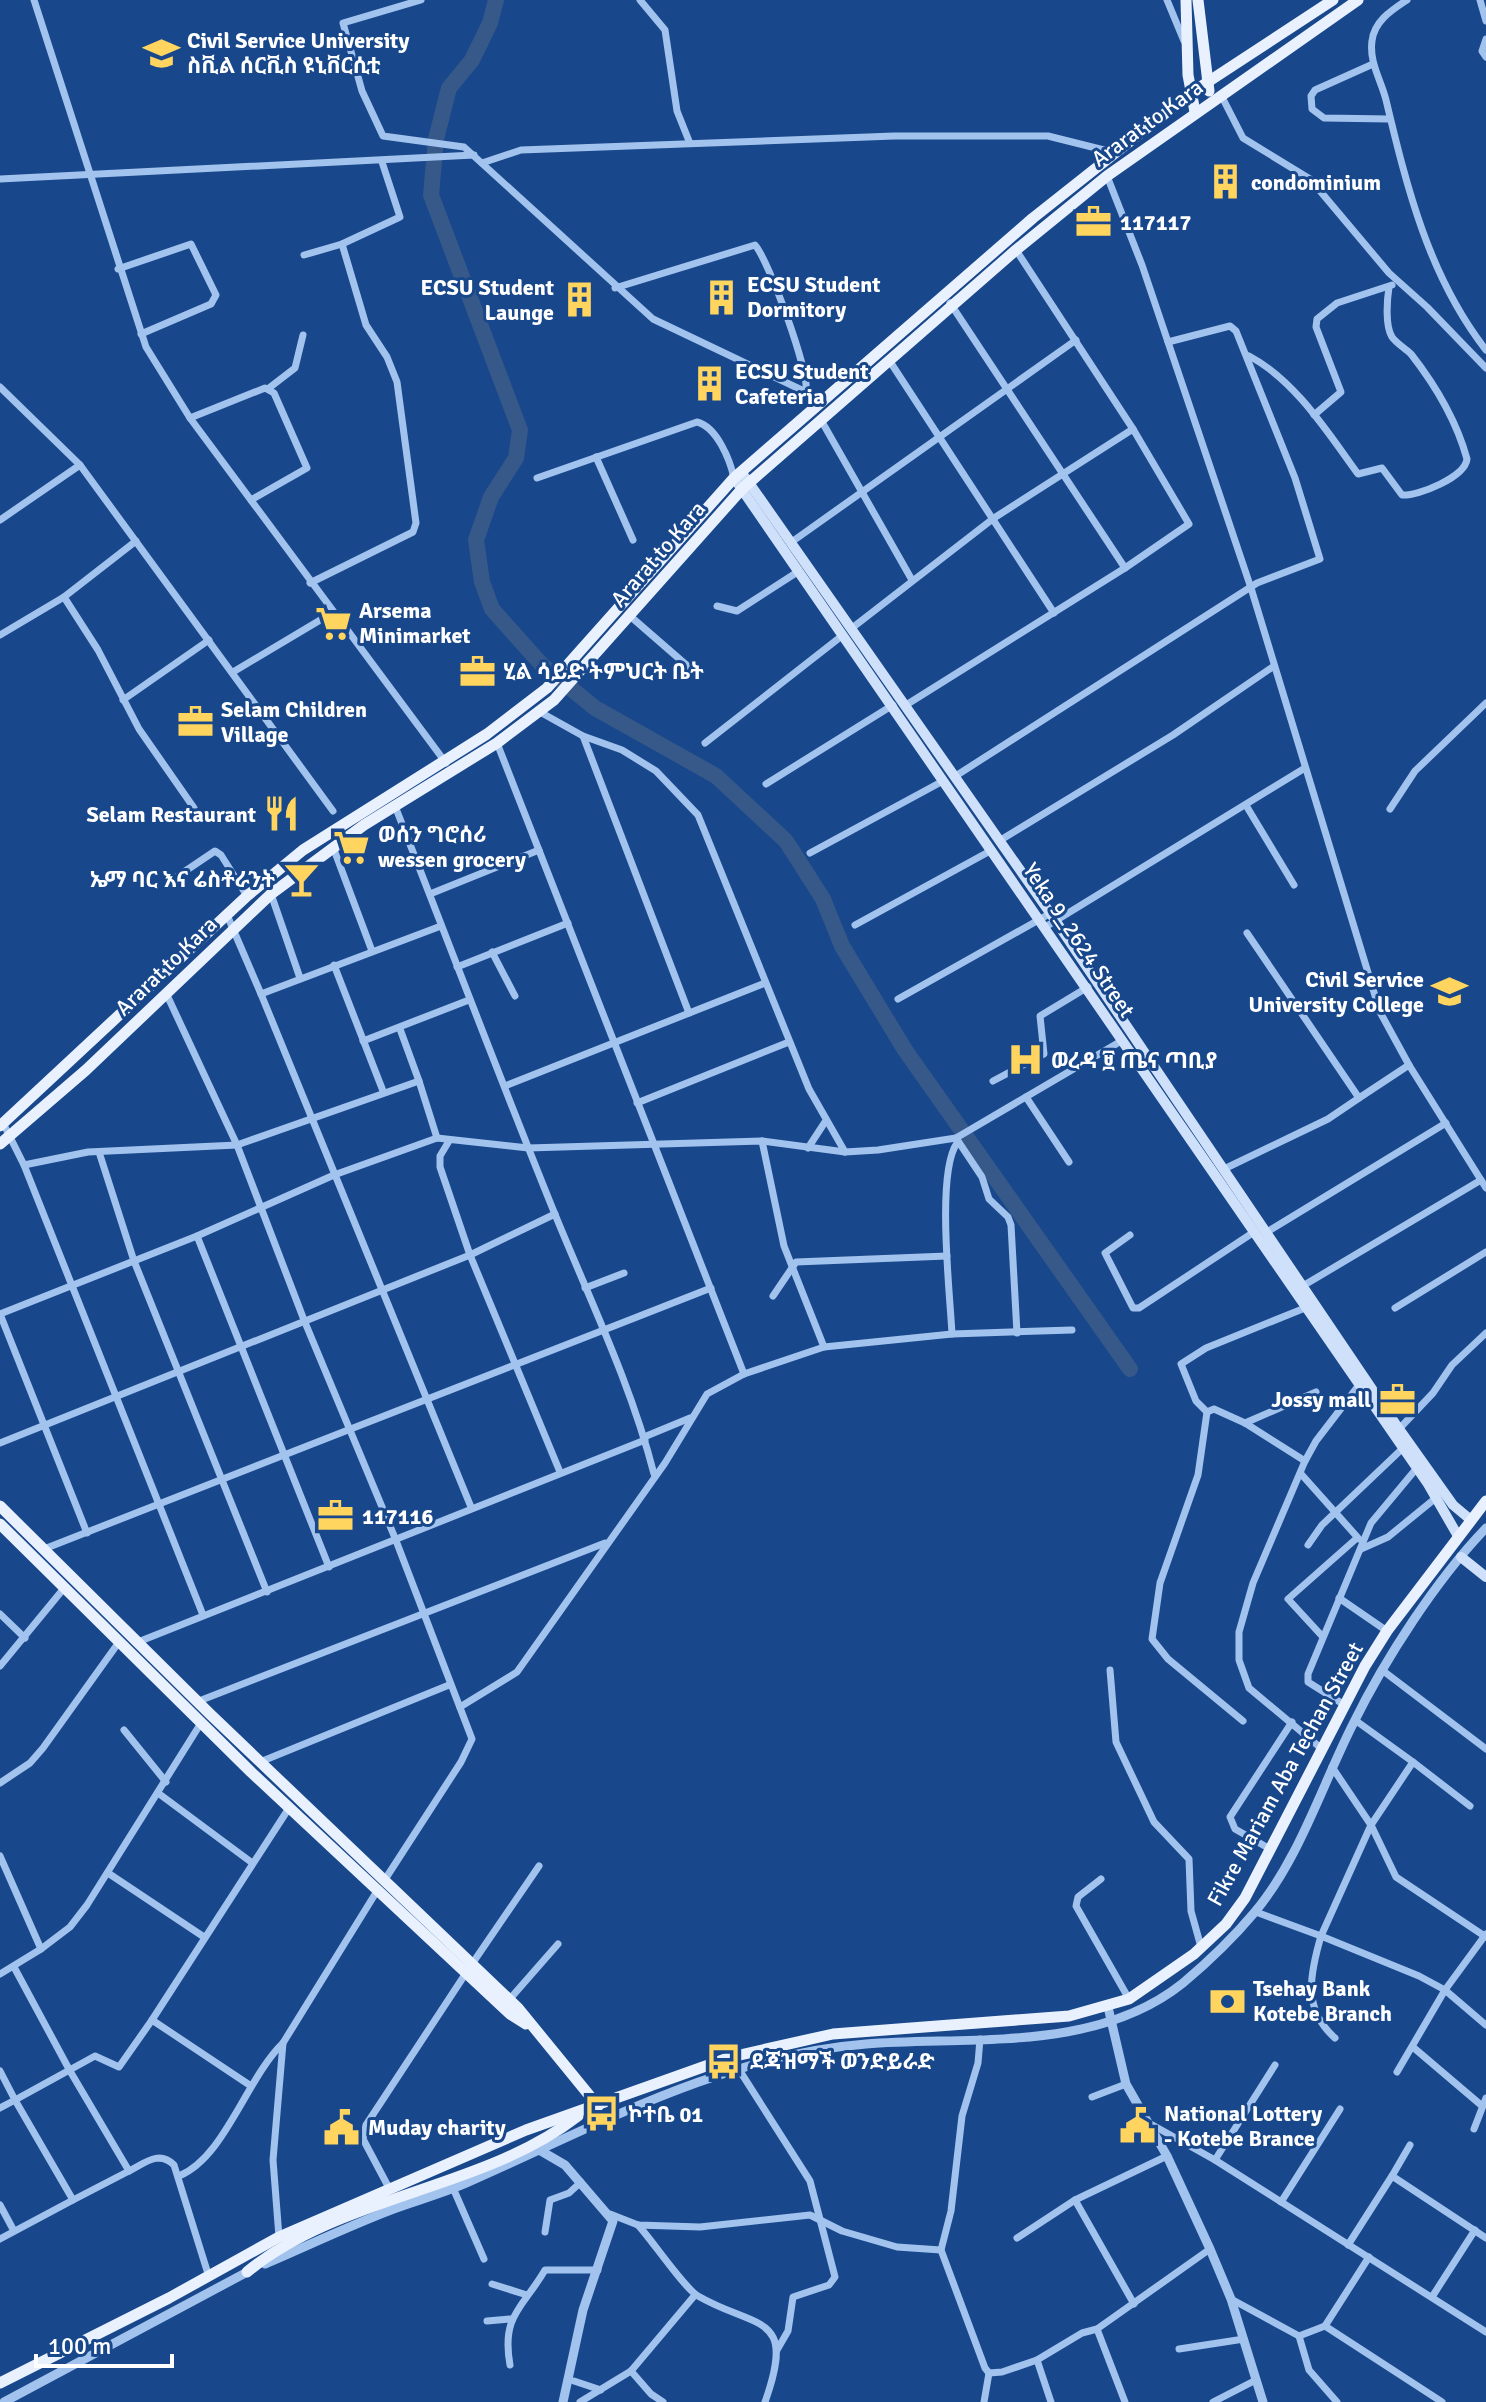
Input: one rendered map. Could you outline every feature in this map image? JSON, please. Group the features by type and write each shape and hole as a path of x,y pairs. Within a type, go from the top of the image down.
{"main road":[{"path":"1186,0 1191,93 1195,112"},
{"path":"1198,0 1207,84 1216,98"},
{"name":"Ararat to Kara","path":"742,480 821,420 889,360 947,300 1112,152 1191,93 1333,0"},
{"name":"Ararat to Kara","path":"2,1124 76,1059 247,896 303,850 444,761 554,700 568,675 672,555 819,402 1107,176 1358,0"},
{"name":"Yeka 9_2624 Street","path":"742,480 768,516 799,571 906,705 948,779"},
{"name":"Yeka 9_2624 Street","path":"768,516 793,541 894,705 1267,1232 1449,1508 1458,1536"},
{"name":"Ararat to Kara","path":"0,1144 86,1070 271,894 394,805 497,743 531,713 547,688 568,675 630,616 672,555"},
{"name":"Yeka 9_2624 Street","path":"1048,919 1123,1040 1416,1469 1437,1497 1471,1520"},
{"path":"76,1059 86,1070"},
{"name":"Fikre Mariam Aba Techan Street","path":"0,2383 209,2277 279,2237 526,2130 731,2057 833,2034 1069,2016 1129,1999 1172,1972 1201,1947 1245,1898 1340,1717 1343,1704 1387,1631 1486,1501"},
{"path":"0,1506 199,1701 380,1886"},
{"path":"0,1524 289,1808 412,1915 469,1969 510,2014 533,2028"},
{"path":"1461,1557 1486,1577"},
{"path":"227,1748 235,1738"},
{"path":"469,1969 509,2000 598,2106"},
{"path":"247,2272 283,2247 517,2152 562,2128 585,2110"}],"street":[{"path":"34,0 141,334 190,418 452,771"},
{"path":"421,0 343,23 362,91 379,132 390,140 456,144 474,155 615,288 662,326 806,392 819,402"},
{"path":"640,0 665,30 673,94 689,141"},
{"path":"1167,0 1188,46"},
{"path":"1407,0 1376,27 1372,41 1373,64 1412,199 1441,281 1464,322 1486,350"},
{"path":"1480,0 1486,21"},
{"path":"1486,39 1482,45 1486,57"},
{"path":"1373,64 1315,90 1312,109 1324,118 1389,119"},
{"path":"1216,98 1243,138 1310,179 1397,281 1486,368"},
{"path":"482,163 521,150 617,149 689,141 1048,136 1112,152"},
{"path":"0,179 451,159 474,155"},
{"path":"304,255 342,244 400,217 382,162"},
{"path":"1107,176 1168,342 1251,588 1380,1012 1409,1065 1486,1188"},
{"path":"118,269 191,244 216,295 211,304 141,334"},
{"path":"310,583 413,532 416,523 393,368 366,325 342,244"},
{"path":"615,288 755,245 807,374 806,392"},
{"path":"906,705 1125,568 1189,524 1133,429 1016,250"},
{"path":"1314,415 1341,392 1316,327 1317,319 1337,303 1389,287 1397,281"},
{"path":"1249,356 1278,376 1314,415 1358,474 1382,468 1402,495 1421,492 1466,466 1461,437 1446,406 1408,351 1393,338 1388,318 1389,287"},
{"path":"947,300 1009,388 1125,568"},
{"path":"810,853 948,779 1268,577 1321,556 1249,356 1230,326 1168,342"},
{"path":"190,418 269,388 295,368 303,335"},
{"path":"793,541 1076,340"},
{"path":"889,360 1054,613"},
{"path":"0,387 80,465 333,811"},
{"path":"251,500 307,468 269,388"},
{"path":"821,420 912,580"},
{"path":"537,478 697,422 704,424 742,480"},
{"path":"705,743 994,518 1133,429"},
{"path":"596,457 633,540"},
{"path":"0,520 80,465"},
{"path":"0,624 2,634 64,597 136,541"},
{"path":"717,606 737,611 799,571"},
{"path":"64,597 98,650 139,729 194,808"},
{"path":"233,672 332,613"},
{"path":"630,616 691,669"},
{"path":"123,700 209,640"},
{"path":"855,925 996,846 1173,735 1274,666"},
{"path":"1390,809 1415,771 1486,703"},
{"path":"766,784 894,705"},
{"path":"531,713 622,750 656,771 694,809 789,1042 825,1122 845,1152"},
{"path":"583,736 689,1013"},
{"path":"497,743 744,1374"},
{"path":"898,999 1247,807 1305,768"},
{"path":"394,805 528,1148 605,1330 645,1439 654,1474"},
{"path":"1247,807 1294,885"},
{"path":"333,847 372,951"},
{"path":"430,894 539,850"},
{"path":"175,878 215,851 221,855 247,896"},
{"path":"271,894 300,978"},
{"path":"227,915 471,1507"},
{"path":"457,967 568,923"},
{"path":"261,994 441,926"},
{"path":"1247,933 1359,1098"},
{"path":"492,952 515,996"},
{"path":"334,965 383,1091"},
{"path":"505,1086 765,983"},
{"path":"993,1081 1044,1054 1040,1016 1088,987"},
{"path":"166,992 237,1145 472,1739 468,1751 283,2043 200,2165 179,2176"},
{"path":"363,1041 469,1000"},
{"path":"400,1029 437,1138"},
{"path":"87,1533 0,1314 197,1236 334,1175 437,1138 528,1148 762,1141 845,1152 959,1138 1123,1040"},
{"path":"637,1103 789,1042"},
{"path":"1224,1169 1328,1119 1409,1065"},
{"path":"24,1165 71,1154 237,1145 383,1091 419,1081"},
{"path":"1026,1097 1069,1162"},
{"path":"808,1148 825,1122"},
{"path":"1267,1232 1446,1123"},
{"path":"2,1124 24,1165 203,1615"},
{"path":"952,1334 947,1256 948,1161 959,1138"},
{"path":"959,1138 982,1177 989,1199 1008,1217 1011,1225 1017,1333"},
{"path":"449,1141 440,1156 440,1167 470,1255 560,1472"},
{"path":"762,1141 790,1265 824,1347"},
{"path":"99,1152 134,1261 267,1592"},
{"path":"1301,1287 1481,1180"},
{"path":"0,1443 470,1255 555,1214"},
{"path":"1130,1235 1105,1253 1133,1308 1254,1232"},
{"path":"197,1236 329,1567"},
{"path":"1395,1308 1486,1252"},
{"path":"773,1296 790,1265 806,1260 947,1256"},
{"path":"585,1288 624,1273"},
{"path":"44,1549 711,1288"},
{"path":"1207,1412 1196,1401 1182,1374 1183,1360 1305,1308"},
{"path":"460,1707 517,1672 654,1474 665,1463 707,1394 744,1374 824,1347 952,1334 1072,1330"},
{"path":"1399,1429 1433,1393 1452,1365 1486,1333"},
{"path":"1322,1749 1249,1688 1238,1647 1242,1611 1302,1475 1305,1461 1322,1432 1359,1385"},
{"path":"1245,1423 1316,1392"},
{"path":"1207,1412 1214,1409 1245,1423 1305,1461"},
{"path":"1207,1412 1198,1475 1160,1583 1153,1612 1152,1639 1168,1659 1243,1721"},
{"path":"138,1642 645,1439 690,1418"},
{"path":"1308,1545 1402,1449"},
{"path":"1343,1704 1307,1678 1361,1543 1382,1508 1416,1469"},
{"path":"1302,1475 1361,1543"},
{"path":"1322,1636 1291,1606 1289,1596 1361,1543 1388,1537 1437,1497"},
{"path":"4,2402 247,2272 392,2209 453,2188 541,2151 601,2121 738,2068 812,2050 1051,2034 1112,2022 1180,1985 1256,1912 1284,1866 1382,1670 1461,1557 1486,1528"},
{"path":"199,1701 423,1611 607,1542"},
{"path":"0,1666 65,1587"},
{"path":"1339,1598 1387,1631"},
{"path":"0,1614 25,1638"},
{"path":"0,1783 30,1763 43,1748 119,1642"},
{"path":"1110,1670 1116,1742 1154,1822 1189,1859 1191,1911 1201,1947"},
{"path":"1382,1670 1486,1749"},
{"path":"260,1762 449,1685"},
{"path":"1355,1720 1470,1806"},
{"path":"1270,1849 1235,1829 1230,1817 1292,1722"},
{"path":"0,1974 70,1927 108,1873 201,1723"},
{"path":"124,1730 166,1782"},
{"path":"1335,2038 1317,2019 1309,1980 1321,1936 1371,1825 1413,1762"},
{"path":"1332,1767 1371,1825 1396,1877 1485,1935 1445,1990 1414,2048 1397,2072"},
{"path":"158,1793 251,1862"},
{"path":"0,2108 99,2055 119,2067 289,1808"},
{"path":"0,1856 2,1870 41,1949"},
{"path":"389,2188 363,2139 366,2125 539,1866"},
{"path":"108,1873 204,1937"},
{"path":"1101,1879 1078,1897 1076,1906 1129,1999"},
{"path":"1256,1912 1419,1976 1445,1990 1486,2025"},
{"path":"509,2000 558,1944"},
{"path":"14,1967 129,2171"},
{"path":"1108,2007 1126,2084 1167,2156 1210,2249 1231,2299 1263,2402"},
{"path":"152,2020 251,2086"},
{"path":"980,2039 978,2063 960,2130 955,2183 941,2250 980,2360 989,2373 984,2402"},
{"path":"279,2237 273,2160 283,2043"},
{"path":"1414,2048 1484,2102 1474,2129"},
{"path":"731,2057 803,2166 832,2260 834,2281 793,2297 788,2331 777,2350 765,2402"},
{"path":"1215,2160 1275,2065"},
{"path":"0,2071 73,2200"},
{"path":"1092,2097 1126,2084"},
{"path":"1281,2202 1340,2109"},
{"path":"1145,2121 1215,2160 1486,2332"},
{"path":"561,2141 565,2165"},
{"path":"1348,2245 1410,2145"},
{"path":"541,2151 565,2165 610,2214 638,2225 700,2227 810,2215 842,2231 891,2245 941,2250"},
{"path":"0,2239 159,2156 167,2158 179,2176 209,2277"},
{"path":"1017,2238 1075,2200 1167,2156"},
{"path":"1392,2176 1486,2238"},
{"path":"545,2232 550,2200 569,2193 581,2182"},
{"path":"453,2188 484,2259"},
{"path":"1075,2200 1134,2304"},
{"path":"0,2205 14,2231"},
{"path":"563,2402 576,2333 612,2231 610,2214"},
{"path":"638,2225 695,2295 754,2318 772,2335 777,2350"},
{"path":"1432,2297 1475,2230"},
{"path":"989,2373 1002,2372 1037,2360 1082,2333 1097,2329 1210,2249"},
{"path":"1299,2336 1325,2326 1369,2257"},
{"path":"510,2365 507,2346 510,2319 545,2270 598,2270"},
{"path":"492,2284 527,2295"},
{"path":"580,2402 631,2371 695,2295"},
{"path":"1231,2299 1299,2336 1309,2370 1337,2402"},
{"path":"487,2321 510,2319"},
{"path":"1325,2326 1442,2402"},
{"path":"1097,2329 1125,2402"},
{"path":"1179,2349 1244,2339"},
{"path":"1037,2360 1051,2402"},
{"path":"631,2371 650,2398 663,2402"},
{"path":"1213,2402 1256,2380"},
{"path":"574,2381 601,2390"}],"waterway":[{"path":"496,0 490,23 472,60 449,88 436,139 431,195 520,430 516,458 491,497 476,540 482,582 492,609 542,665 595,708 716,776 786,841 823,899 842,946 905,1050 1130,1369"}],"place":[{"name":"Civil Service University ስቪል ሰርቪስ ዩኒቨርሲቲ","path":"161,53"},
{"name":"condominium","path":"1225,182"},
{"name":"117117","path":"1094,222"},
{"name":"ECSU Student Dormitory","path":"721,297"},
{"name":"ECSU Student Launge","path":"580,300"},
{"name":"ECSU Student Cafeteria","path":"709,384"},
{"name":"Arsema Minimarket","path":"333,623"},
{"name":"ሂል ሳይድ ትምህርት ቤት","path":"477,671"},
{"name":"Selam Children Village","path":"195,722"},
{"name":"Selam Restaurant","path":"282,814"},
{"name":"ወሰን ግሮሰሪ wessen grocery","path":"352,847"},
{"name":"ኤማ ባር እና ሬስቶራንት","path":"301,879"},
{"name":"Civil Service University College","path":"1450,992"},
{"name":"ወረዳ ፱ ጤና ጣቢያ","path":"1025,1060"},
{"name":"Jossy mall","path":"1397,1399"},
{"name":"117116","path":"336,1516"},
{"name":"Tsehay Bank Kotebe Branch","path":"1227,2001"},
{"name":"ደጃዝማች ወንድይራድ","path":"724,2061"},
{"name":"ኮተቤ 01","path":"602,2114"},
{"name":"National Lottery - Kotebe Brance","path":"1138,2126"},
{"name":"Muday charity","path":"342,2127"}]}
